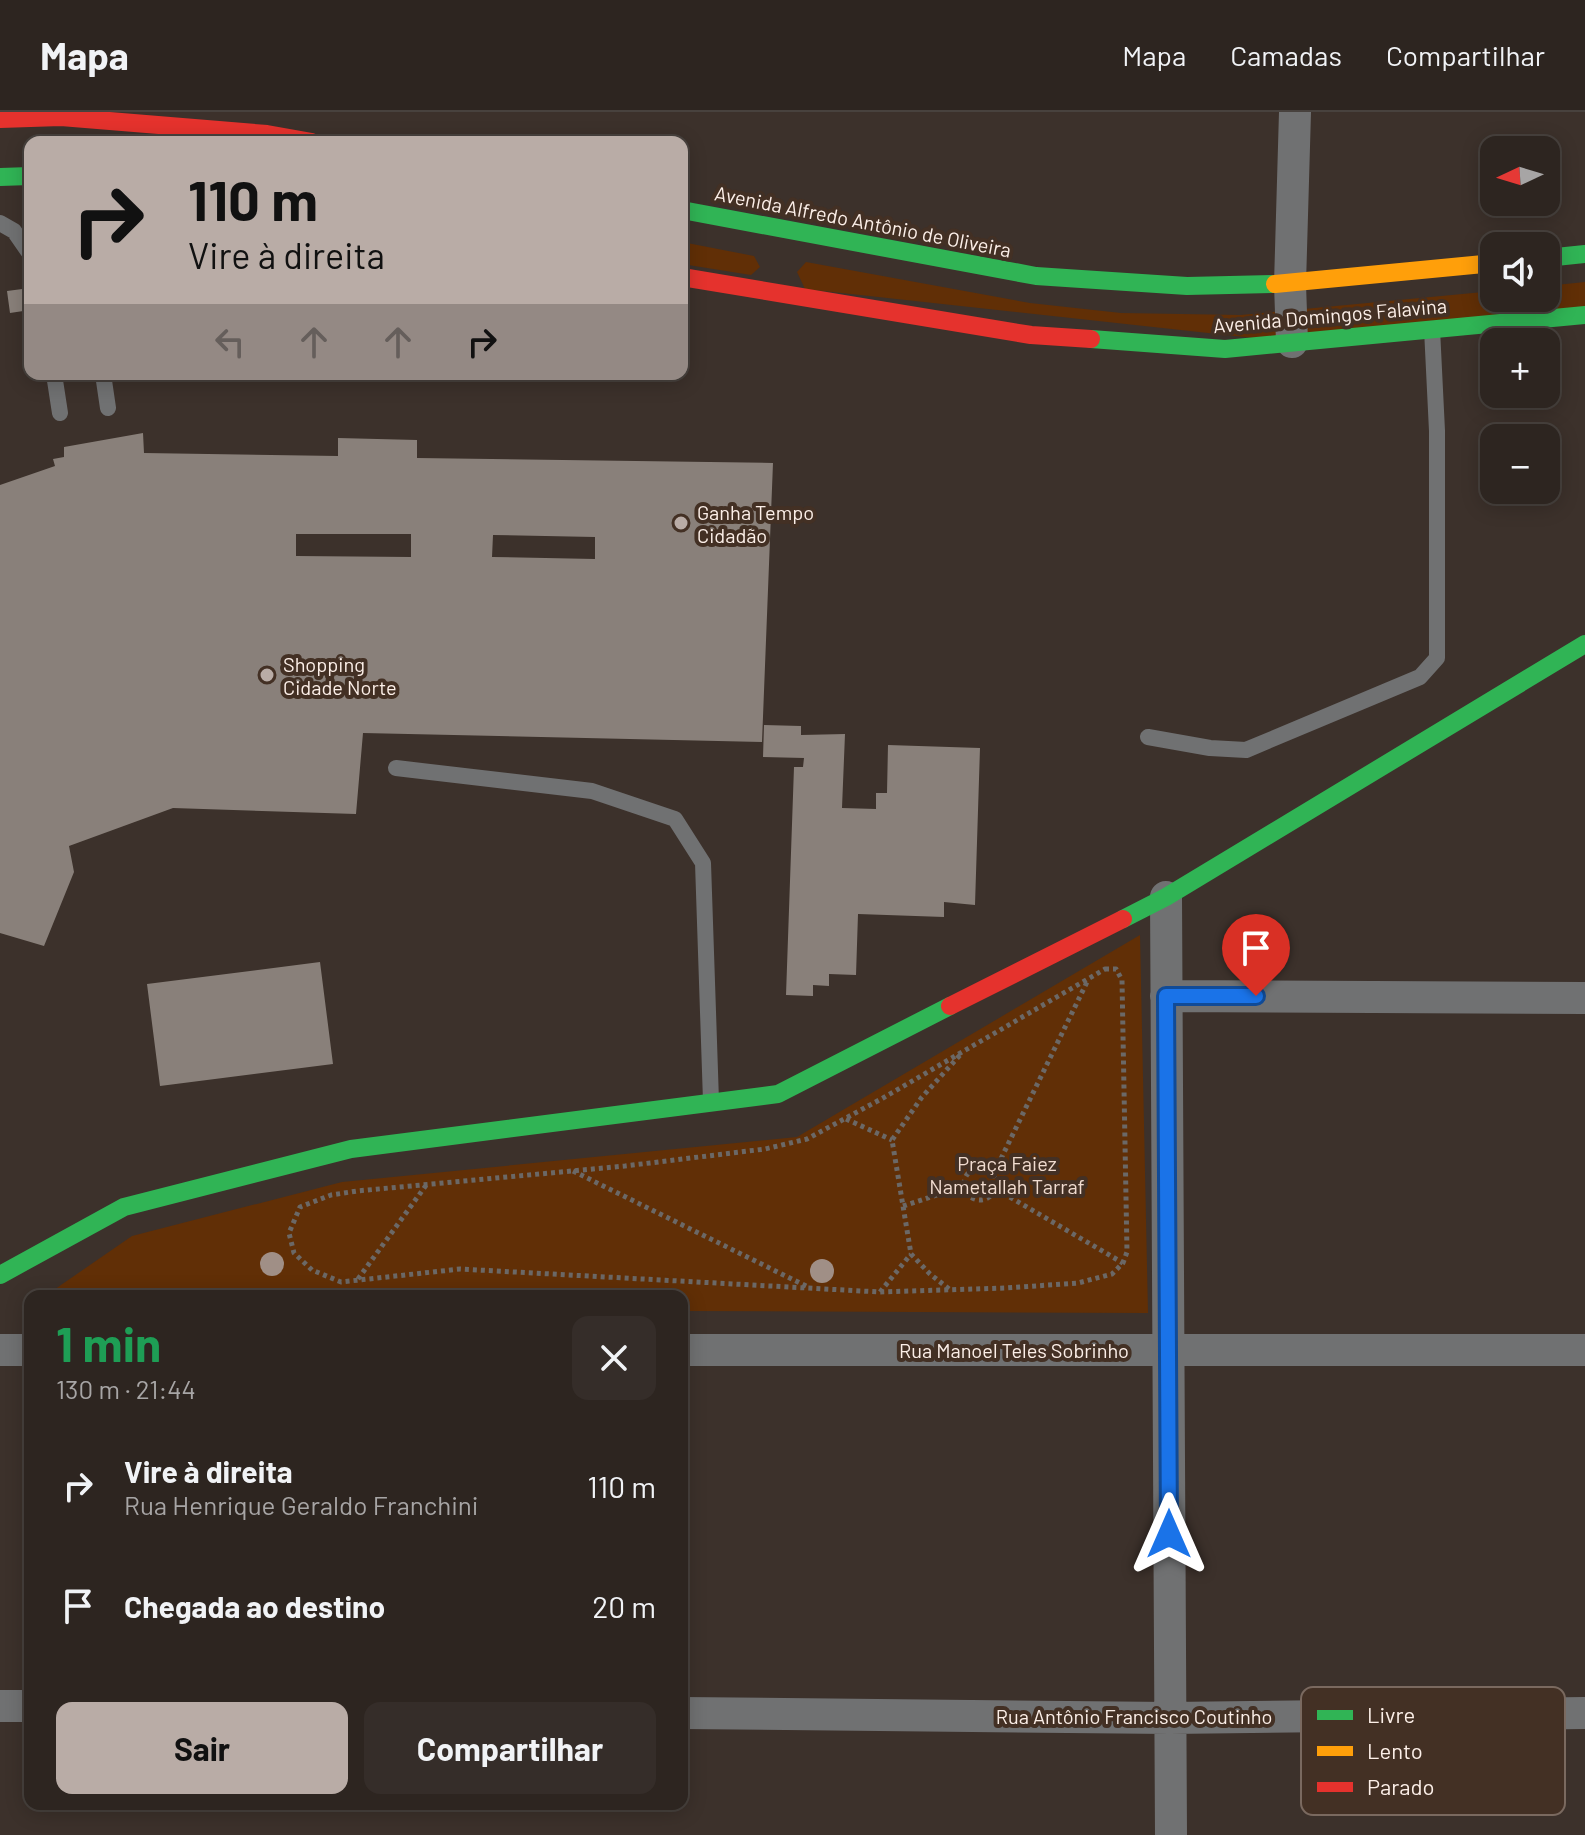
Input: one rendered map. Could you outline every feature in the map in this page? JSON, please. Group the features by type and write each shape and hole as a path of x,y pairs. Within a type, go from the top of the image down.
{"main road":[{"path":"0,119 61,117 268,129 292,136"},
{"path":"0,177 24,176"},
{"name":"Avenida Alfredo Antônio de Oliveira","path":"688,212 773,233 1036,276"},
{"path":"1560,257 1585,254"},
{"name":"Avenida Domingos Falavina","path":"1036,276 1187,286 1290,284 1480,264"},
{"name":"Avenida Domingos Falavina","path":"688,278 765,285 1031,335 1225,349 1585,315"},
{"path":"0,1275 124,1207 351,1149 778,1094 1166,897 1585,644"}],"street":[{"path":"1292,342 1290,284 1295,112"},
{"path":"1166,897 1171,1835"},
{"path":"1166,996 1585,998"},
{"path":"0,1350 24,1350"},
{"name":"Rua Manoel Teles Sobrinho","path":"688,1350 1585,1350"},
{"path":"0,1706 24,1706"},
{"name":"Rua Antônio Francisco Coutinho","path":"688,1713 1301,1716"},
{"name":"Rua Antônio Francisco Coutinho","path":"1565,1713 1585,1713"}],"lane":[{"path":"0,223 14,231 24,245"},
{"path":"1148,737 1210,748 1246,750 1420,677 1437,658 1437,431 1432,329"},
{"path":"55,380 60,413"},
{"path":"104,380 108,408"},
{"path":"396,768 592,791 675,819 703,863 711,1103"}],"path":[{"path":"1105,969 1116,969 1122,980 1127,1252 1123,1263 1112,1274 1078,1283 880,1292 460,1269 341,1282 312,1270 294,1253 289,1233 300,1207 331,1195 765,1149 807,1139 1088,979 1105,969"},
{"path":"994,1173 979,1167 971,1170 965,1177 964,1186 968,1195 975,1200 984,1200 992,1196 996,1189 994,1173 1088,979"},
{"path":"950,1290 911,1254 892,1140 922,1097 965,1050"},
{"path":"846,1119 892,1140"},
{"path":"573,1171 812,1289"},
{"path":"357,1280 427,1183"},
{"path":"903,1206 964,1186"},
{"path":"996,1189 1123,1263"},
{"path":"880,1292 911,1254"}],"green space":[{"path":"688,243 754,256 760,267 751,275 688,265"},
{"path":"806,262 1030,303 1121,313 1241,315 1480,292 1480,312 1535,312 1263,339 805,289 797,272"},
{"path":"1585,282 1585,307 1560,309 1560,285"},
{"name":"Praça Faiez Nametallah Tarraf","path":"1140,935 1148,1313 688,1311 688,1290 54,1290 132,1236 342,1182 797,1137"}],"building":[{"path":"24,289 24,311 10,313 7,291"},
{"path":"143,433 144,453 338,456 338,438 417,440 417,458 773,463 762,742 363,733 356,814 173,808 69,846 74,872 44,946 0,933 0,485 55,466 53,459 64,457 64,447","holes":["296,534 411,534 411,557 296,556","493,535 595,537 595,559 492,557"]},
{"path":"764,725 801,726 801,735 845,734 842,808 876,809 876,793 887,793 888,745 980,748 975,905 944,902 944,917 858,914 856,975 829,974 829,986 813,985 813,996 786,995 794,767 803,767 804,758 763,757"},
{"path":"320,962 333,1064 160,1086 147,984"}],"traffic: fast":[{"path":"0,177 24,176"},
{"path":"688,211 1036,276 1187,286 1275,284"},
{"path":"1560,257 1585,254"},
{"path":"1091,339 1225,349 1585,315"},
{"path":"1123,919 1166,897 1585,644"},
{"path":"0,1275 124,1207 351,1149 778,1094 950,1006"}],"traffic: slow":[{"path":"1275,284 1480,264"}],"traffic: jam":[{"path":"0,119 61,117 278,136"},
{"path":"688,278 1031,335 1091,339"},
{"path":"950,1006 1123,919"}],"place":[{"name":"Ganha Tempo Cidadão","path":"681,523"},
{"name":"Shopping Cidade Norte","path":"267,675"}],"route":[{"path":"1169,1534 1166,996 1256,996"}]}
